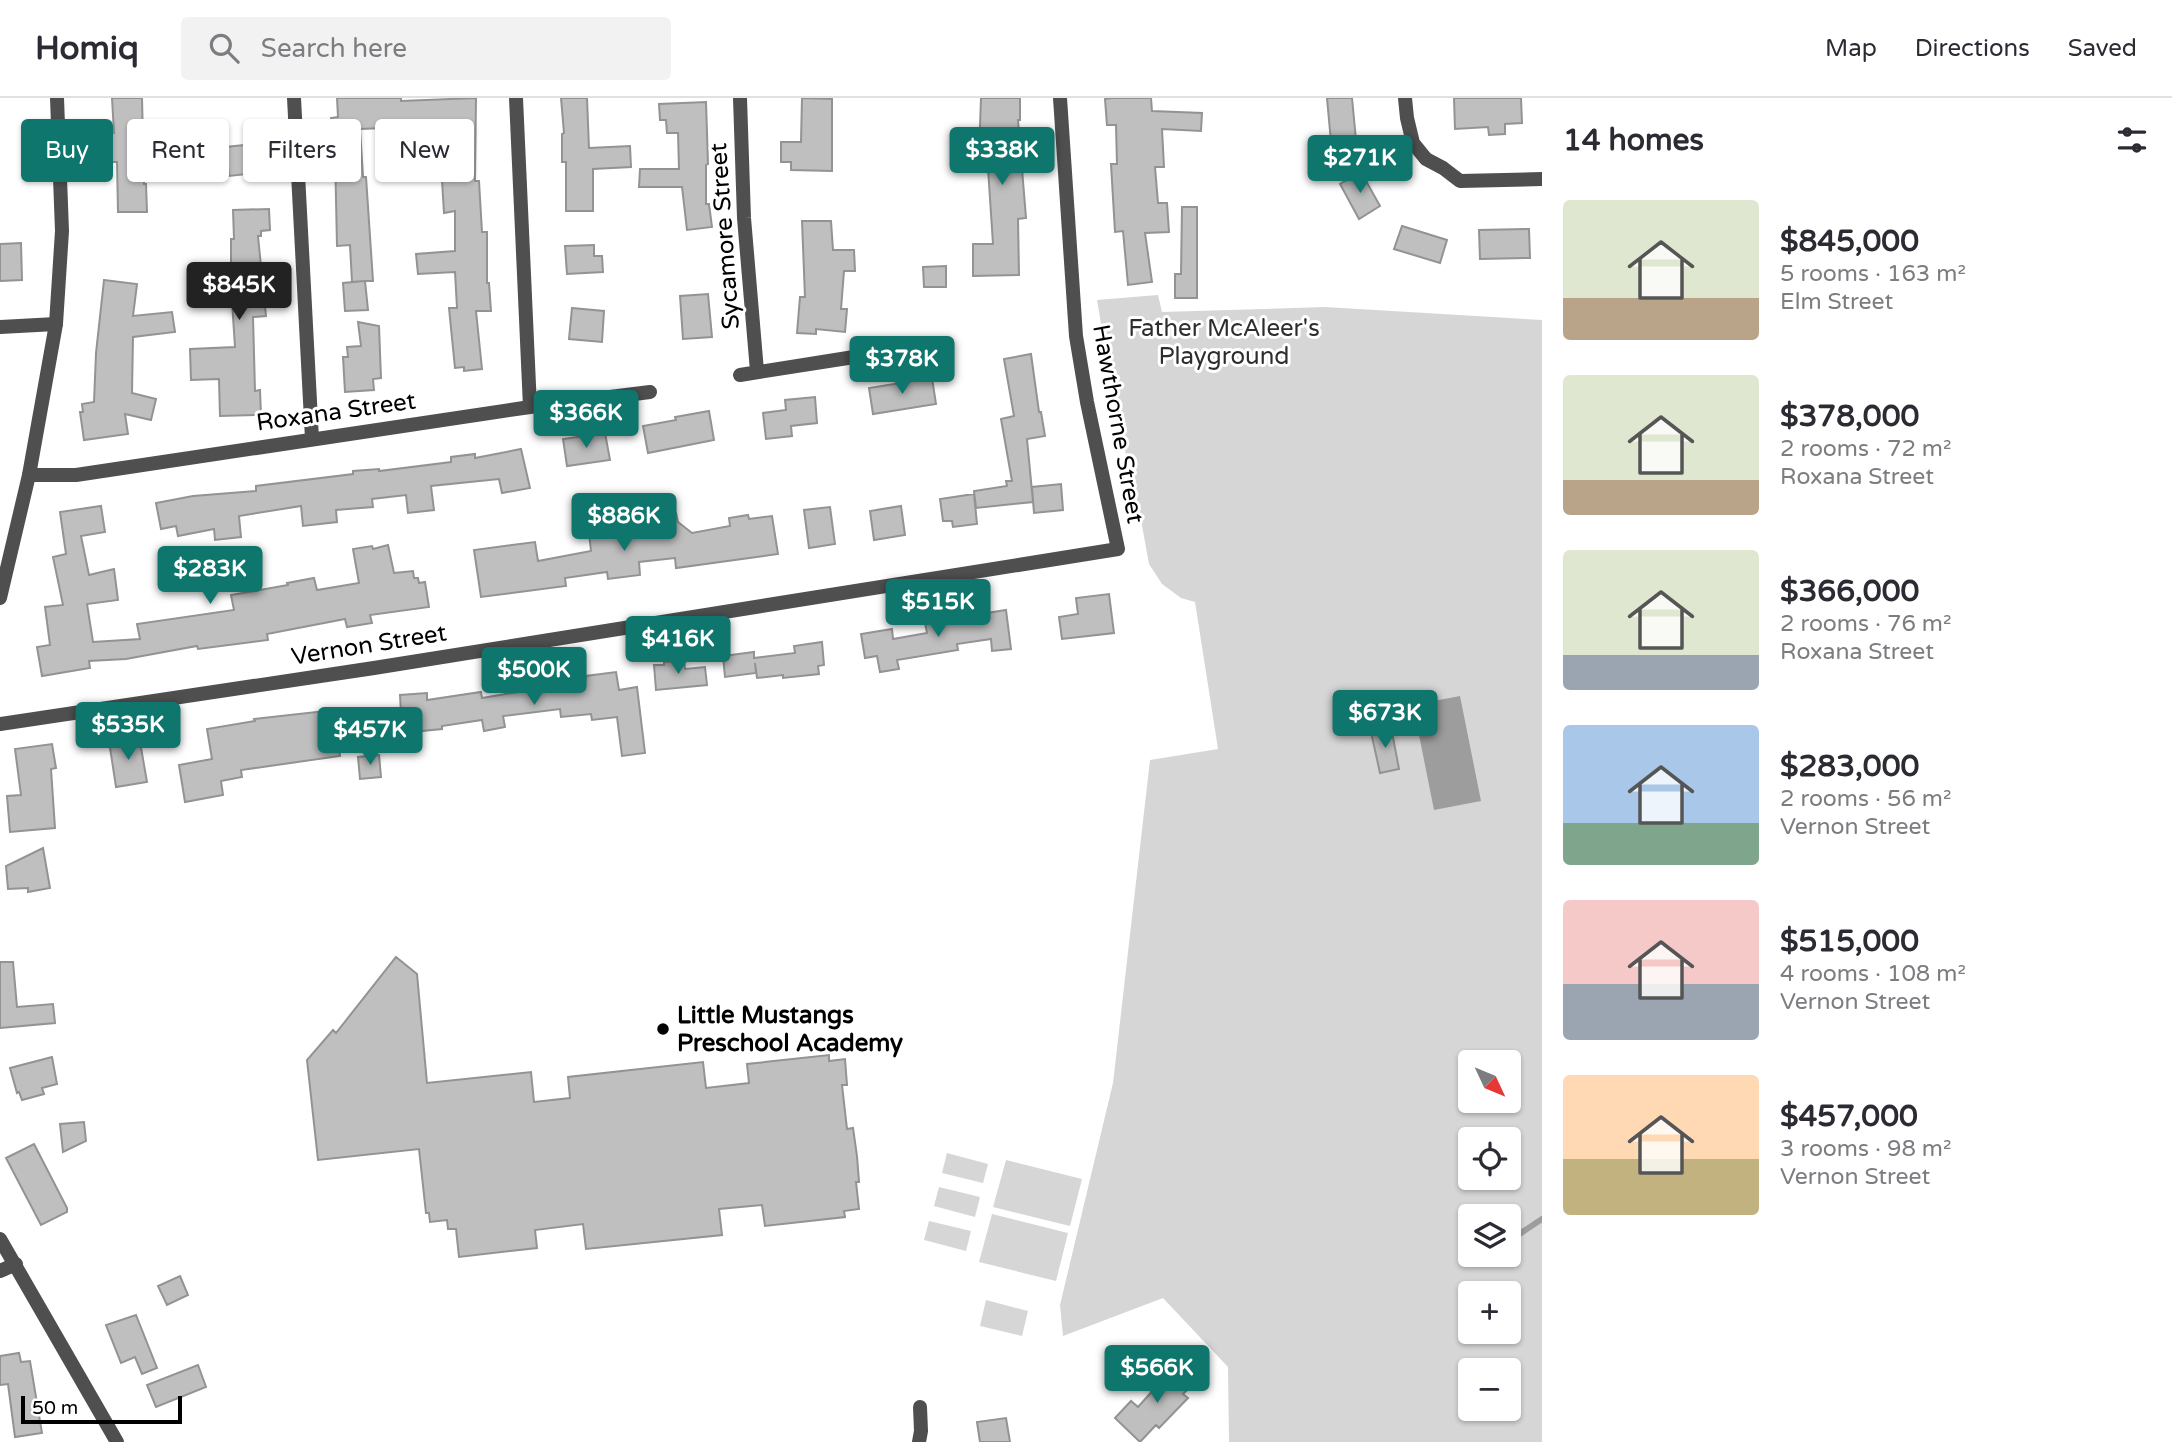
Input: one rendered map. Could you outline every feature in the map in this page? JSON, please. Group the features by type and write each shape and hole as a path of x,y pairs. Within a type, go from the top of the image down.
{"street":[{"path":"0,598 29,475 56,324 62,231 57,98"},
{"path":"294,98 312,439"},
{"path":"516,98 530,407"},
{"name":"Sycamore Street","path":"740,98 744,218 757,371"},
{"name":"Hawthorne Street","path":"1060,98 1076,336 1118,549"},
{"path":"1405,98 1413,142 1426,159 1460,181 1542,179"},
{"path":"0,327 56,324"},
{"path":"740,375 854,357"},
{"name":"Roxana Street","path":"29,475 76,475 530,407 650,392"},
{"name":"Vernon Street","path":"0,724 374,668 1118,549"},
{"path":"0,1239 117,1442"},
{"path":"0,1271 16,1264"},
{"path":"919,1442 920,1408"}],"green space":[{"name":"Father McAleer's Playground","path":"1158,295 1162,312 1325,307 1542,320 1542,1442 1229,1442 1228,1367 1163,1298 1063,1336 1060,1305 1113,1083 1150,760 1218,749 1195,602 1181,598 1162,584 1149,564 1116,413 1097,300"},
{"path":"947,1153 988,1164 983,1183 942,1173"},
{"path":"1006,1160 1082,1179 1070,1226 993,1207"},
{"path":"939,1187 980,1197 975,1217 934,1206"},
{"path":"992,1214 1068,1233 1056,1281 979,1262"},
{"path":"929,1221 971,1231 966,1251 924,1240"},
{"path":"986,1300 1028,1311 1022,1336 980,1326"}],"shaded area":[{"path":"1460,696 1481,801 1434,810 1413,705"}],"building":[{"path":"112,98 142,98 142,119 127,119 127,182 146,184 147,212 118,212 117,162 113,162"},
{"path":"337,98 401,98 401,101 476,98 475,181 479,181 482,232 487,232 487,283 491,311 476,311 482,369 464,371 464,367 455,368 449,308 457,308 455,272 418,274 416,254 455,251 455,211 444,213 442,182 474,182 474,119 375,119 375,128 361,129 361,119 331,119 338,117"},
{"path":"561,98 587,98 589,148 630,146 631,167 593,169 593,211 566,211 566,162 562,162 564,133"},
{"path":"802,98 832,99 832,171 791,170 791,162 781,162 781,142 801,142"},
{"path":"981,98 1020,98 1018,120 1026,218 1018,219 1019,275 973,276 973,244 993,244 987,153 979,154"},
{"path":"1151,98 1152,111 1202,113 1201,131 1162,129 1164,167 1155,167 1158,203 1167,203 1169,232 1145,233 1152,282 1128,285 1123,231 1115,232 1111,164 1117,164 1116,125 1107,125 1105,99"},
{"path":"1327,98 1352,98 1356,140 1331,142"},
{"path":"1454,98 1521,98 1522,123 1505,124 1505,134 1489,135 1488,127 1455,129"},
{"path":"706,102 706,204 709,204 712,227 687,230 682,187 639,187 640,169 679,169 678,133 667,133 666,120 660,120 659,104"},
{"path":"243,145 243,174 229,176 229,147"},
{"path":"361,145 363,177 366,177 373,281 365,281 368,310 345,311 343,283 364,281 352,282 350,245 337,246 336,182 361,182"},
{"path":"1361,172 1380,206 1359,219 1340,184"},
{"path":"1182,207 1197,207 1197,298 1175,298 1175,274 1181,274"},
{"path":"269,209 270,230 261,231 261,236 258,236 266,316 253,317 255,391 260,390 261,415 220,416 219,379 191,380 190,349 235,347 231,286 233,210"},
{"path":"802,221 831,221 833,250 854,250 855,271 844,271 841,309 847,309 845,332 816,329 816,334 797,333 800,297 805,297"},
{"path":"1402,226 1447,240 1440,263 1394,249"},
{"path":"1529,229 1530,258 1480,259 1479,230"},
{"path":"21,243 22,280 0,281 0,244"},
{"path":"594,245 594,256 602,256 603,272 567,274 565,246"},
{"path":"946,266 946,287 924,287 923,267"},
{"path":"104,280 137,284 133,316 172,312 175,332 133,337 132,393 156,399 151,420 125,414 128,434 84,440 80,412 83,412 82,404 94,402"},
{"path":"708,294 712,337 683,339 680,296"},
{"path":"572,308 604,311 602,342 569,339"},
{"path":"358,322 379,326 381,378 373,379 374,390 345,392 343,357 348,357 347,347 361,346"},
{"path":"1031,354 1045,436 1027,439 1033,502 976,508 974,491 1007,486 1006,481 1012,481 1001,419 1014,416 1004,359"},
{"path":"932,378 936,404 873,414 869,388"},
{"path":"815,397 817,423 791,426 792,436 766,439 763,413 786,410 785,400"},
{"path":"709,411 714,440 648,453 643,426"},
{"path":"605,433 610,460 567,466 563,439"},
{"path":"521,449 530,488 502,493 499,479 431,486 434,510 408,513 406,495 372,499 373,507 336,510 337,522 303,526 301,506 239,516 241,537 215,540 214,529 178,536 176,526 161,529 156,503 193,496 256,491 256,486 353,474 353,471 379,471 451,462 451,457 475,454 475,458"},
{"path":"1061,484 1063,510 1034,513 1032,487"},
{"path":"974,494 977,524 953,527 952,521 943,521 940,499"},
{"path":"101,506 105,532 81,536 89,575 114,569 118,600 87,604 93,642 140,639 137,624 234,610 231,595 314,578 317,590 359,583 353,549 372,546 373,549 388,545 394,573 413,571 414,578 418,578 419,583 425,582 429,607 370,615 372,623 347,627 345,619 267,634 268,640 198,649 197,646 126,659 89,661 90,668 42,676 37,647 50,645 45,607 63,605 53,557 66,554 60,512"},
{"path":"901,506 905,535 874,540 870,511"},
{"path":"830,507 835,544 809,548 804,510"},
{"path":"676,513 678,522 692,533 730,526 729,518 748,515 749,519 772,516 778,554 676,568 675,558 639,562 640,575 608,579 607,572 565,578 566,586 481,597 474,550 535,542 538,561 591,551 589,533 651,524 650,517"},
{"path":"1109,594 1114,633 1062,639 1059,617 1078,614 1076,598"},
{"path":"1006,610 1011,649 992,651 991,639 957,644 958,650 897,660 899,669 880,672 877,656 865,658 861,634 892,629 893,639 927,633 925,623"},
{"path":"822,642 824,665 818,666 819,674 757,678 755,663 756,673 725,677 723,656 754,652 754,658 795,653 794,646"},
{"path":"684,660 685,669 705,667 707,685 656,690 654,665"},
{"path":"616,672 619,690 637,687 645,753 622,756 617,717 592,720 591,714 561,717 560,709 503,716 505,727 484,731 482,720 442,726 442,729 402,733 400,695 427,693 427,700 481,692 482,698 524,691 523,686"},
{"path":"334,710 340,756 241,770 242,777 221,781 223,795 185,802 179,765 212,759 207,729 255,721 254,719"},
{"path":"1391,727 1399,769 1380,773 1371,732"},
{"path":"139,736 147,782 116,787 109,741"},
{"path":"52,744 56,768 51,769 55,828 10,832 7,796 21,795 15,749"},
{"path":"379,755 381,777 360,779 358,757"},
{"path":"43,848 50,888 28,892 28,888 8,889 6,866"},
{"path":"396,957 417,974 427,1083 531,1072 534,1102 570,1098 568,1077 703,1062 706,1088 749,1083 747,1064 829,1055 829,1061 845,1059 847,1085 842,1085 847,1129 853,1128 857,1156 859,1209 844,1211 845,1217 765,1226 762,1205 719,1209 722,1235 586,1249 583,1224 535,1230 537,1248 459,1257 456,1229 448,1229 447,1220 430,1222 429,1213 426,1213 419,1149 318,1160 307,1060 333,1030 336,1033"},
{"path":"0,962 13,962 17,1007 53,1004 55,1023 0,1028"},
{"path":"52,1057 57,1084 42,1088 44,1094 22,1100 19,1092 17,1093 10,1068"},
{"path":"84,1122 86,1141 63,1152 60,1124"},
{"path":"34,1144 67,1208 67,1212 41,1225 6,1158"},
{"path":"180,1276 188,1295 167,1305 158,1286"},
{"path":"136,1315 157,1368 142,1374 135,1357 121,1363 106,1325"},
{"path":"19,1353 21,1362 30,1361 42,1433 15,1437 8,1384 0,1385 0,1356"},
{"path":"198,1365 206,1387 156,1407 147,1385"},
{"path":"1176,1365 1195,1382 1183,1394 1188,1398 1159,1428 1156,1425 1140,1442 1115,1418 1131,1401 1138,1407"},
{"path":"1006,1418 1010,1442 980,1442 977,1422"}],"waterway":[{"path":"1521,1233 1542,1219"}],"place":[{"name":"Little Mustangs Preschool Academy","path":"663,1029"}]}
